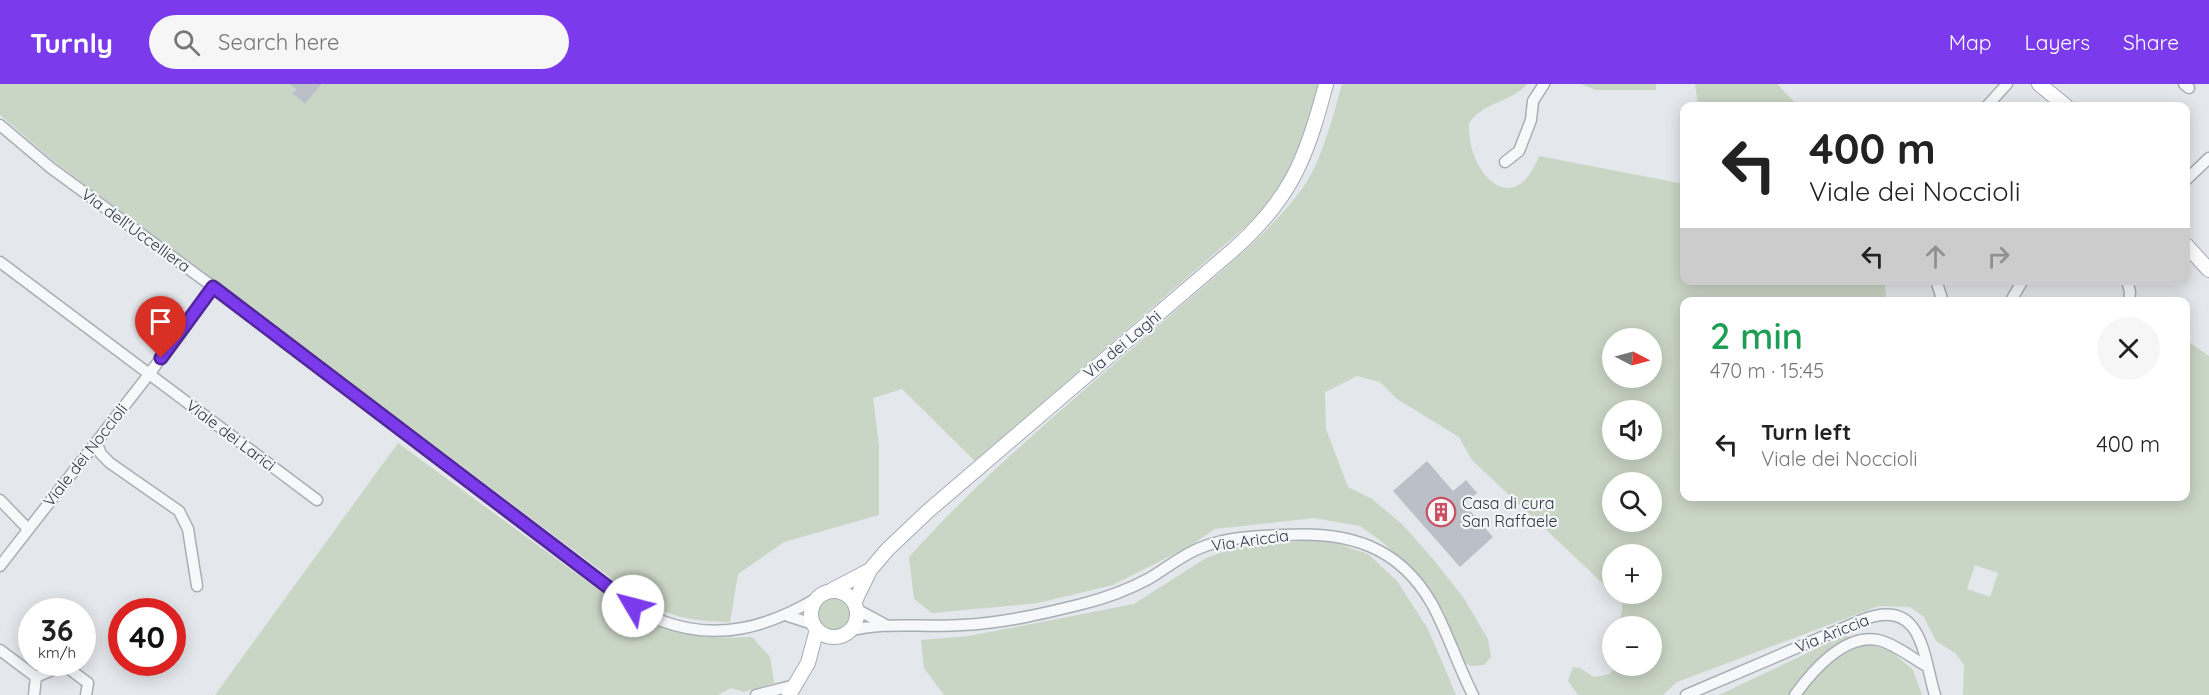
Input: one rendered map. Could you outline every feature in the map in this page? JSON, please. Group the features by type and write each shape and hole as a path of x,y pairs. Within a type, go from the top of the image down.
{"main road":[{"name":"Via dei Laghi","path":"855,606 870,570 894,543 950,491 1233,250 1261,222 1283,197 1299,169 1316,124 1326,84"},
{"path":"2039,84 2061,102"},
{"path":"2190,250 2209,270"},
{"name":"Via dei Laghi","path":"830,591 870,570"},
{"path":"792,690 808,663 815,626 811,610 817,598 830,591 847,594 855,606 856,620 844,634 808,663"},
{"path":"815,626 827,636 844,634"}],"street":[{"path":"1505,162 1519,151 1531,120 1533,101 1545,84"},
{"path":"1991,102 2007,84"},
{"name":"Via dell'Uccelliera","path":"0,125 51,168 213,287 633,606 662,621 692,628 730,631 788,616"},
{"path":"2190,176 2209,158"},
{"path":"2198,260 2209,279"},
{"name":"Viale dei Larici","path":"0,262 317,500"},
{"name":"Viale dei Noccioli","path":"0,566 150,373 213,287"},
{"path":"96,442 107,460 179,511 188,529 197,586"},
{"path":"0,500 28,529"},
{"name":"Via Ariccia","path":"844,634 887,626 974,625 1032,616 1126,590 1187,554 1214,543 1279,535 1330,534 1357,540 1374,549 1400,567 1417,583 1433,607 1473,695"},
{"path":"788,616 817,598"},
{"name":"Via Ariccia","path":"855,606 887,626"},
{"name":"Via Ariccia","path":"1686,695 1875,615 1894,616 1912,626 1922,641 1935,695"},
{"path":"788,616 815,626"},
{"path":"1795,695 1824,664 1848,644 1860,639 1881,641 1928,667"},
{"path":"0,650 36,677"},
{"path":"36,677 63,665 88,683 86,695"},
{"path":"34,695 36,677"},
{"path":"756,695 792,690"}],"green space":[{"path":"0,84 298,84 292,93 305,104 322,84 1321,84 1310,129 1276,196 1251,222 975,461 902,389 873,398 879,446 879,515 784,542 738,574 730,622 683,617 639,599 55,162 0,115"},
{"path":"1342,84 1527,84 1514,95 1482,111 1469,123 1470,141 1475,158 1493,183 1505,188 1517,186 1528,176 1539,156 1680,183 1680,285 1885,285 1886,297 1680,297 1680,501 2190,501 2190,343 2209,356 2209,695 1963,695 1964,665 1955,653 1936,641 1924,617 1910,607 1879,606 1677,682 1663,695 1578,695 1568,681 1573,667 1580,668 1594,677 1662,676 1662,616 1621,616 1623,604 1662,604 1662,544 1602,544 1602,583 1472,460 1459,437 1397,399 1380,382 1357,376 1325,392 1326,429 1348,487 1372,499 1403,525 1463,597 1488,639 1491,657 1484,665 1471,666 1463,662 1444,612 1427,585 1381,541 1360,526 1314,518 1215,529 1188,547 1113,585 1038,603 932,613 914,599 909,557 971,492 1037,431 1259,237 1290,204 1304,186 1316,164","holes":["1975,565 1998,573 1990,597 1967,589"]},
{"path":"1580,84 1656,84 1656,90 1596,90"},
{"path":"1695,84 1777,84 1794,102 1697,102"},
{"path":"398,443 629,612 660,626 688,634 752,637 770,657 774,683 744,692 731,688 718,695 215,695"},
{"path":"1323,539 1368,554 1397,581 1428,629 1456,695 944,695 924,668 921,640 969,636 1134,604 1206,558 1234,548"},
{"path":"833,595 846,600 851,613 846,626 833,631 820,626 815,613 820,600"},
{"path":"1845,635 1892,652 1913,670 1922,695 1719,695"}],"building":[{"path":"290,84 322,84 305,104 292,93 296,89"},
{"name":"Casa di cura San Raffaele","path":"1427,461 1453,491 1466,480 1477,493 1464,504 1493,537 1460,567 1393,491"}],"place":[{"name":"Casa di cura San Raffaele","path":"1441,512"}],"route":[{"path":"161,358 213,287 633,606"}]}
